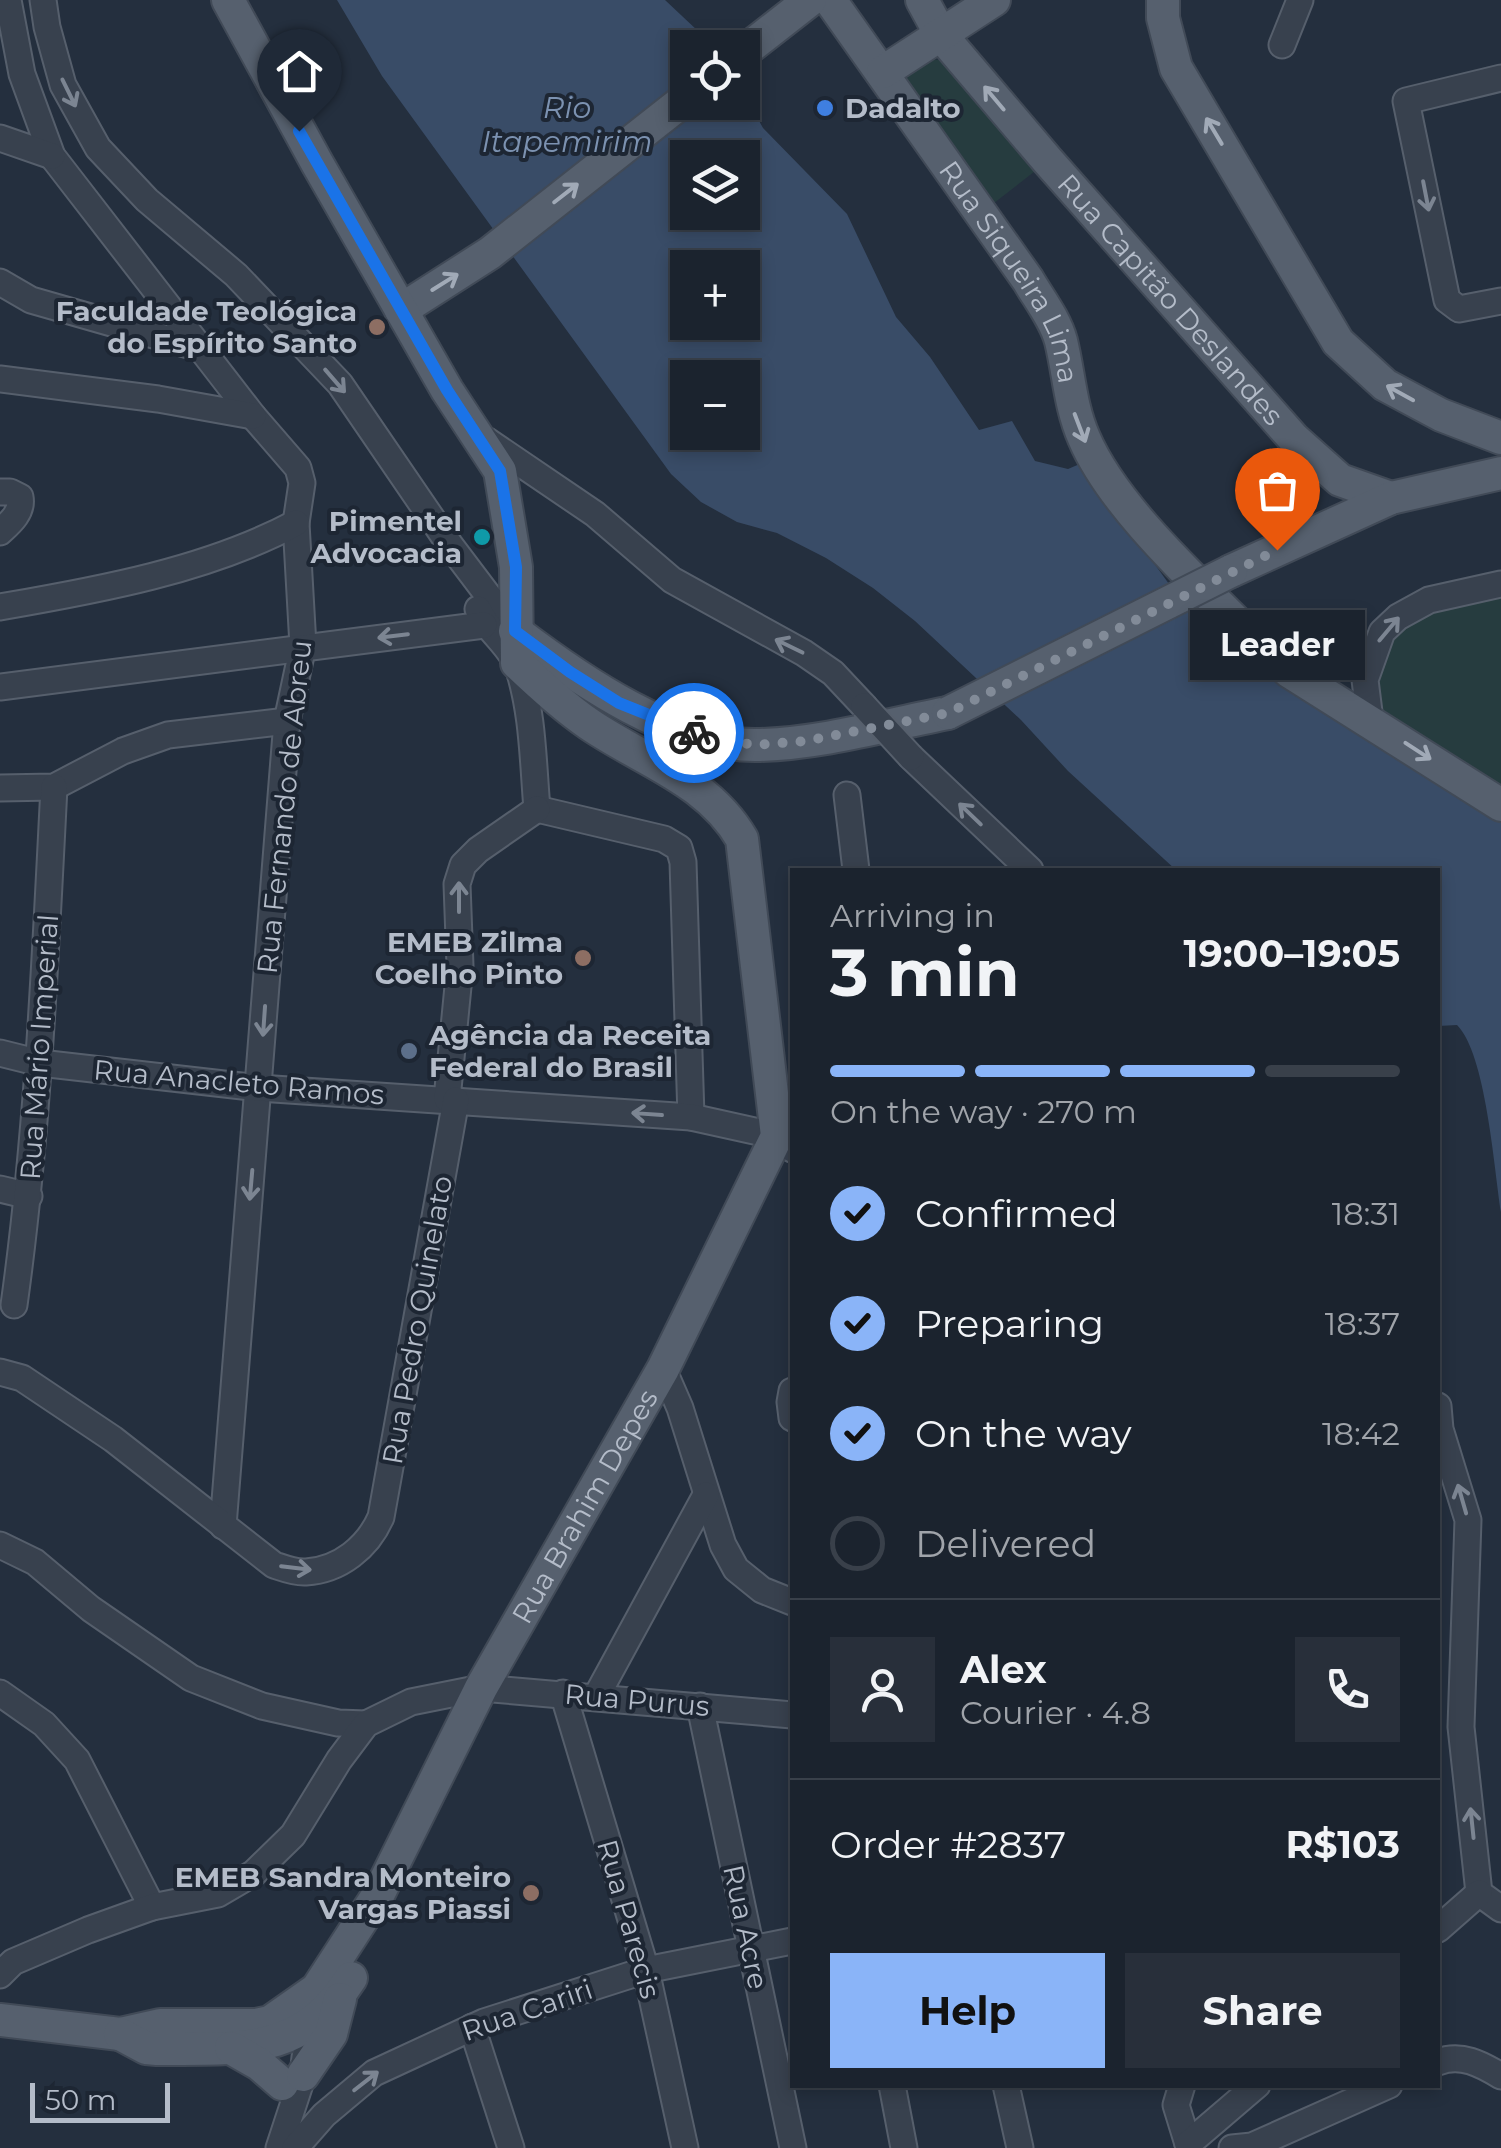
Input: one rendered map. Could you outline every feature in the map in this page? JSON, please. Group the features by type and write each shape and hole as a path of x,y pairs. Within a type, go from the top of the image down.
{"main road":[{"path":"228,0 447,390 500,471 516,567 506,640"},
{"path":"760,39 810,0"},
{"name":"Rua Siqueira Lima","path":"830,0 1028,280 1053,322 1075,414 1108,484 1263,649 1305,682 1501,805"},
{"name":"Rua Capitão Deslandes","path":"922,0 941,35 1048,161 1322,466 1340,480 1391,498"},
{"path":"883,72 994,0"},
{"path":"1163,0 1163,18 1176,68 1338,342 1385,384 1441,415 1495,436"},
{"path":"401,310 490,254 670,111"},
{"path":"506,640 570,672 619,703 709,738 756,745 806,741 948,713 1391,498 1501,473"},
{"path":"506,640 589,724 702,791 728,814 742,839 787,1134"},
{"name":"Rua Brahim Depes","path":"280,2026 323,1981 378,1895 481,1688 663,1369 787,1134"},
{"name":"Rua Brahim Depes","path":"280,2026 317,2020 342,1992 361,1955 378,1895"},
{"path":"231,2048 293,2080 331,2034 342,1992"},
{"path":"0,2020 120,2034 160,2025 280,2026"},
{"path":"120,2034 146,2048 231,2048 280,2026"}],"street":[{"name":"Rua Fernando de Abreu","path":"8,0 22,74 52,156 252,416 298,468 302,498 296,523 303,646 288,721 223,1526"},
{"path":"43,0 64,85 98,148 147,200 236,275 340,384 450,545 506,640 529,724 537,809 664,839 678,848 682,862 690,1117"},
{"path":"1282,45 1300,0"},
{"path":"1501,78 1406,101 1446,300 1459,309 1501,301"},
{"path":"0,138 52,156"},
{"path":"0,282 31,300 200,348"},
{"path":"0,379 158,398 252,416"},
{"path":"480,436 596,514 672,580 833,673 910,757 1028,868"},
{"path":"0,492 20,497 22,503 19,512 0,532"},
{"path":"0,607 66,596 219,558 296,523"},
{"path":"1370,720 1365,680 1382,632 1398,617 1429,600 1501,584"},
{"path":"0,687 303,646 506,640"},
{"path":"0,788 54,787 124,751 168,735 288,721"},
{"name":"Rua Mário Imperial","path":"14,1306 29,1196 40,1062 54,787"},
{"path":"847,795 856,868"},
{"name":"Rua Pedro Quinelato","path":"223,1526 274,1565 305,1573 345,1561 372,1538 382,1517 452,1099 460,966 457,884 463,865 478,850 537,809"},
{"name":"Rua Anacleto Ramos","path":"0,1053 40,1062 259,1088 690,1117 787,1134"},
{"path":"0,1188 29,1196"},
{"path":"663,1369 680,1408 722,1544 736,1569 762,1590 790,1601"},
{"path":"0,1372 22,1378 113,1440 223,1526"},
{"path":"1440,1429 1468,1520 1461,1728 1480,1893 1501,1909"},
{"path":"596,1697 706,1495"},
{"path":"0,1545 35,1562 91,1609 192,1678 262,1706 338,1724 366,1724"},
{"name":"Rua Purus","path":"366,1724 411,1702 481,1688 790,1715"},
{"path":"0,1693 44,1724 76,1760 152,1907"},
{"name":"Rua Parecis","path":"563,1693 646,1970 684,2148"},
{"name":"Rua Acre","path":"700,1706 793,2148"},
{"path":"0,1975 12,1962 88,1930 152,1907 218,1894 254,1872 293,1835 338,1760 366,1724"},
{"path":"1440,1927 1480,1893"},
{"name":"Rua Cariri","path":"286,2143 374,2073 472,2028 646,1970 790,1940"},
{"path":"280,2026 293,2080 286,2143"},
{"path":"472,2028 511,2148"},
{"path":"1440,2061 1474,2060 1501,2076"},
{"path":"893,2088 904,2148"},
{"path":"1181,2088 1176,2105 1195,2146 1253,2088"},
{"path":"1232,2148 1252,2146 1382,2088"},
{"path":"1010,2089 1020,2148"}],"green space":[{"path":"927,59 941,60 1039,168 989,207 905,82 907,74"},
{"path":"1501,595 1501,798 1393,722 1377,696 1375,680 1384,650 1419,615 1449,603"}],"water":[{"name":"Rio Itapemirim","path":"337,0 665,0 697,30 670,30 670,120 759,120 847,214 896,317 930,357 979,430 1012,421 1035,461 1068,469 1082,463 1169,584 1205,620 1246,652 1501,816 1501,1212 1475,1060 1457,1025 1440,1026 1440,868 1174,868 915,621 873,588 777,533 737,522 701,502 671,474 382,76"}],"way so far":[{"path":"694,733 756,745 806,741 948,713 1277,550"}],"place":[{"name":"Dadalto","path":"825,108"},
{"name":"Faculdade Teológica do Espírito Santo","path":"377,327"},
{"name":"Pimentel Advocacia","path":"482,537"},
{"name":"Leader","path":"1277,550"},
{"name":"EMEB Zilma Coelho Pinto","path":"583,958"},
{"name":"Agência da Receita Federal do Brasil","path":"409,1051"},
{"name":"EMEB Sandra Monteiro Vargas Piassi","path":"531,1893"}],"route":[{"path":"299,131 447,390 500,471 516,567 515,631 619,703 694,733"}]}
